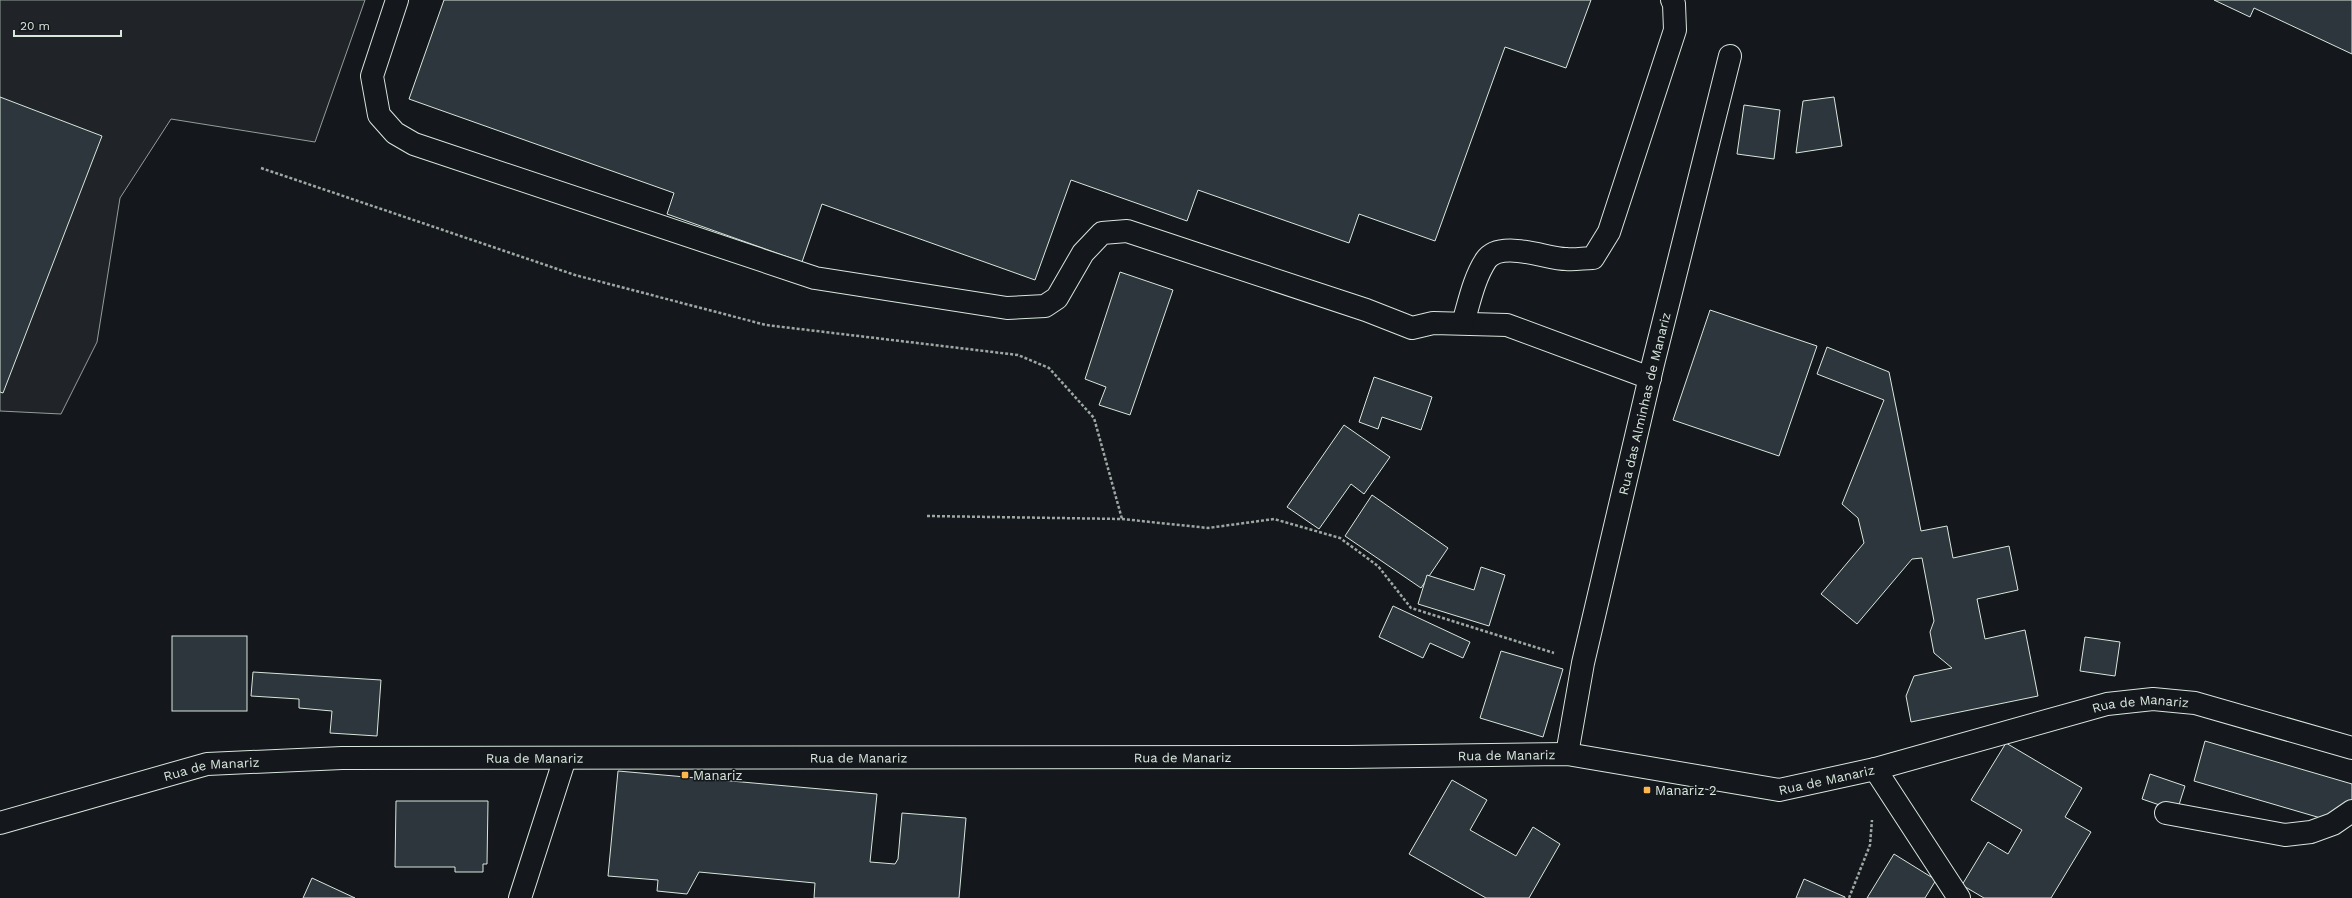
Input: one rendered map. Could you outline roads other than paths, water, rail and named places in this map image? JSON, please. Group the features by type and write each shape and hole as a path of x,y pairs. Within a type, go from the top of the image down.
{"street":[{"path":"397,0 372,76 379,115 395,132 414,144 815,278 1007,308 1045,306 1058,298 1083,253 1102,233 1127,231 1366,310 1412,328 1433,323 1507,324 1650,378"},
{"path":"1463,323 1472,291 1486,258 1500,251 1528,251 1565,259 1593,258 1608,232 1675,30 1674,4 1672,0"},
{"name":"Rua das Alminhas de Manariz","path":"1567,754 1583,663 1650,378 1730,56"},
{"name":"Rua de Manariz","path":"0,823 207,764 342,758 1348,757 1567,754 1779,790 1875,769 2069,713 2107,704 2153,699 2195,703 2352,748"},
{"path":"520,898 564,758"},
{"path":"1875,769 1958,898"},
{"path":"2166,813 2285,835 2311,832 2333,824 2352,811"}],"place":[{"name":"Manariz","path":"685,775"},
{"name":"Manariz 2","path":"1647,790"}]}
